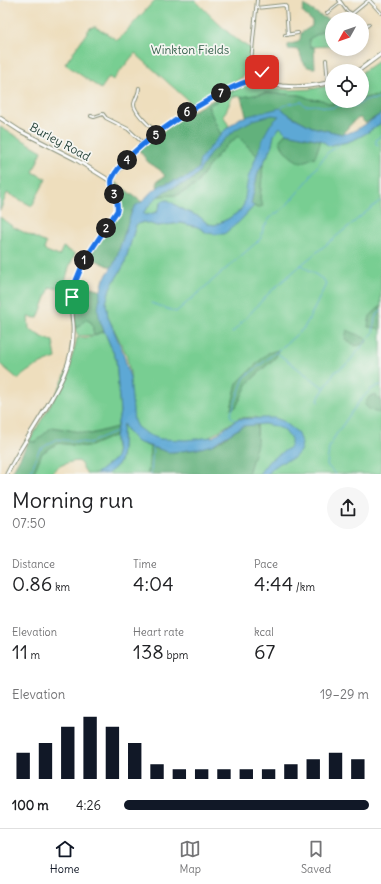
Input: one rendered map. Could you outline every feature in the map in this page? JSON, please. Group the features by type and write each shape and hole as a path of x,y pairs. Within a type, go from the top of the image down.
{"main road":[{"path":"367,64 381,54"},
{"path":"7,474 64,374 71,352 73,328 72,297 75,283 84,261 117,211 118,206 112,187 112,182 122,165 134,152 180,116 232,87 249,81 298,87 325,83"},
{"name":"Burley Road","path":"0,118 20,131 75,159 112,182"}],"street":[{"path":"249,81 257,0"},
{"path":"354,12 369,0 381,13"},
{"path":"328,12 339,1 349,12"},
{"path":"256,8 284,5 286,7 288,34"},
{"path":"285,35 298,33"},
{"path":"326,60 327,64"},
{"path":"251,65 254,65 271,78"},
{"path":"139,88 139,93 134,100 134,107 157,134"},
{"path":"91,116 103,114 106,118 128,129 144,144"}],"green space":[{"name":"Winkton Fields","path":"155,0 195,0 230,34 251,48 249,71 246,75 193,105 135,53 113,80 109,77 101,89 65,64 90,28 96,27 117,40"},
{"path":"304,5 325,18 325,32 321,32 309,39 310,47 314,47 315,68 305,65 299,50 288,49 288,45 298,42 301,33 312,26 312,21 302,12"},
{"path":"321,32 325,32 325,46 310,47 309,39"},
{"path":"381,59 381,96 369,97 369,67"},
{"path":"247,84 288,90 312,89 325,86 325,102 310,99 300,95 266,93 244,97 233,96 223,115 229,126 220,135 208,106"},
{"path":"235,88 236,90 208,106 223,140 240,126 248,122 241,97 266,93 300,95 310,99 325,102 325,108 369,108 369,97 381,96 381,114 365,123 361,118 356,119 342,134 312,127 283,111 279,118 270,125 257,156 238,136 222,150 196,185 178,195 158,196 157,181 165,176 160,170 148,162 139,150 180,118"},
{"path":"381,123 381,306 370,316 368,327 378,328 381,331 381,474 248,474 258,432 256,417 239,418 208,438 182,441 158,440 142,433 132,424 130,373 126,354 108,317 106,303 110,288 124,265 136,225 143,222 158,226 181,223 198,227 207,233 239,222 254,206 257,208 260,199 263,164 271,149 274,135 280,127 286,133 280,140 282,147 292,158 315,157 321,140 329,146 345,143 361,136","holes":["268,353 276,357 248,383 236,407 231,409 237,383"]},
{"path":"0,127 42,151 33,172 46,179 32,206 7,193 0,211"},
{"path":"286,133 321,140 315,157 301,163 291,157 283,148 280,140"},
{"path":"238,136 257,156 244,205 240,211 215,225 208,224 200,217 183,210 168,200 162,201 157,212 146,215 143,213 158,196 178,195 196,185 222,150"},
{"path":"263,164 260,199 263,206 257,208 251,204 258,172"},
{"path":"115,182 142,202 135,206 132,211 115,262 111,267 89,257 118,212 120,204"},
{"path":"0,217 13,227 46,243 44,250 59,256 63,247 75,254 69,267 63,290 50,287 38,318 28,317 29,329 42,337 53,341 56,358 36,366 18,379 0,364"},
{"path":"78,281 101,291 100,321 104,331 94,335 92,323 86,319 79,327 75,328 73,299"},
{"path":"381,306 381,331 378,328 368,327 370,316"},
{"path":"85,319 92,323 94,335 78,336 75,328 79,327"},
{"path":"347,330 367,339 366,343 356,346 345,339"},
{"path":"104,331 116,359 120,412 117,427 91,434 52,427 35,442 29,441 64,379 77,338 91,337"},
{"path":"278,350 276,357 248,383 236,407 231,409 237,383 268,353"},
{"path":"375,394 379,400 381,398 381,413 370,410 365,404 369,397"},
{"path":"123,424 134,438 150,447 148,474 107,474 119,463 121,459"},
{"path":"257,424 257,444 248,474 148,474 150,447 173,452 197,449 217,443 243,426"},
{"path":"52,427 91,434 117,427 115,435 88,447 58,443 42,453 33,474 11,474 29,441 35,442"},
{"path":"115,435 117,454 115,459 96,474 87,474 79,461 63,464 50,474 33,474 42,453 58,443 88,447"}],"water":[{"path":"280,108 291,116 312,127 342,134 352,132 381,114 381,123 345,143 329,146 321,140 286,133 280,127 274,135 271,149 258,172 251,204 254,206 239,222 224,234 207,233 198,227 181,223 158,226 143,222 136,225 124,265 110,288 106,303 108,317 123,352 130,378 134,421 137,427 144,432 160,439 186,440 213,437 238,419 275,418 283,421 297,432 302,444 300,451 294,458 280,463 268,474 259,474 269,461 289,448 291,445 291,439 284,430 264,424 243,426 212,445 197,449 168,452 137,442 123,424 121,459 119,463 107,474 96,474 115,459 117,454 115,437 120,412 116,359 100,321 98,310 104,279 115,262 135,206 142,202 150,193 161,185 188,177 198,169 200,159 224,131 240,118","holes":["272,115 279,116 270,125 265,134 248,178 244,204 240,211 215,225 208,224 200,217 183,210 168,200 162,201 157,212 146,215 143,213 156,198 165,191 190,181 199,172 211,152 236,129 253,120"]}],"waterway":[{"path":"281,108 301,101 305,106 315,105 332,108 340,105 357,106 365,100 381,99"},
{"path":"381,135 376,140 376,144 381,146"},
{"path":"151,303 176,312 261,238 263,229 270,218 285,207 310,178 327,153 340,144"},
{"path":"232,333 269,293 381,200"},
{"path":"237,421 230,416 244,378 304,328 326,284 324,280 301,265"},
{"path":"318,402 319,397 335,372 347,364 373,333 375,318 381,310"},
{"path":"277,353 324,388"},
{"path":"335,474 327,465 329,448 335,436 358,403 370,390 381,385"},
{"path":"30,474 39,450 56,439 89,443 116,432"},
{"path":"151,474 153,447"}],"route":[{"path":"72,297 80,268 117,211 118,206 112,187 112,179 122,165 134,152 180,116 228,89 249,81 251,65 259,68 262,72"}]}
